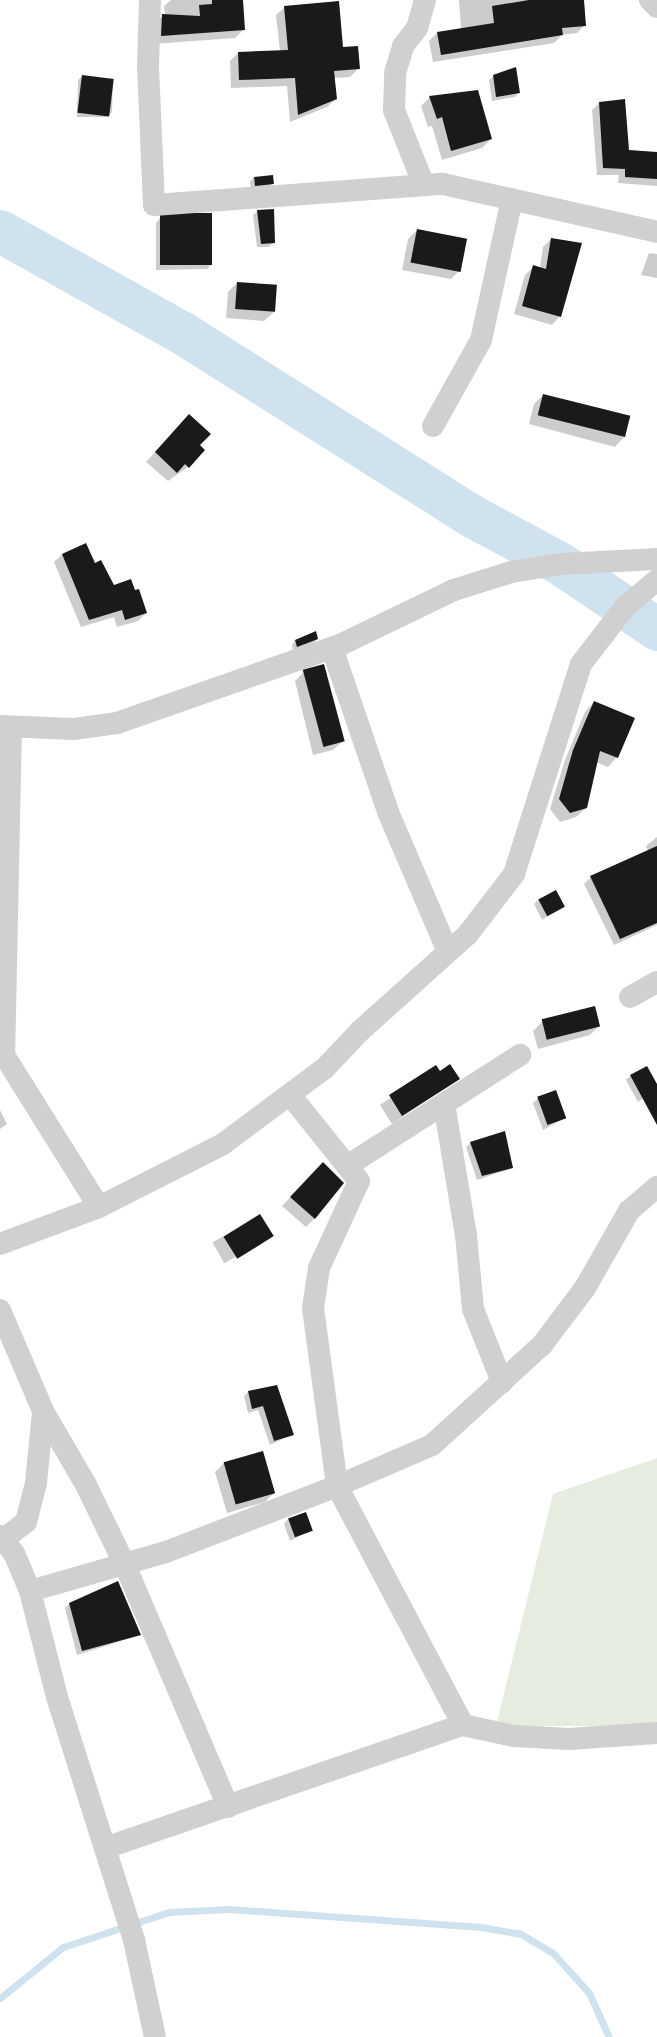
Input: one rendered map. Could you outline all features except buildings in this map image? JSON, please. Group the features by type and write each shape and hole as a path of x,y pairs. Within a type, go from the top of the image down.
{"street":[{"path":"150,0 148,67 154,205 422,183 443,184 657,232"},
{"path":"422,183 394,110 395,73 403,46 417,28 425,0"},
{"path":"650,0 657,7"},
{"path":"433,426 481,340 512,200"},
{"path":"100,1207 4,1055 3,864 5,727 74,729 117,723 332,648 399,619 454,590 511,572 561,564 657,560"},
{"path":"0,1244 100,1207 223,1144 291,1096 448,952 492,907 514,874 581,664 625,607 657,580"},
{"path":"332,648 388,812 448,952"},
{"path":"630,997 657,982"},
{"path":"347,1166 520,1055"},
{"path":"291,1096 359,1181 319,1268 313,1308 337,1486 463,1725"},
{"path":"444,1104 466,1235 473,1309 502,1382"},
{"path":"30,1591 124,1565 337,1486 432,1445 542,1345 585,1288 629,1211 657,1187"},
{"path":"0,1310 43,1411 86,1485 124,1565 228,1807"},
{"path":"43,1411 36,1484 26,1522 2,1537 30,1591 57,1697 134,1940 155,2037"},
{"path":"105,1848 463,1725 514,1736 569,1739 657,1733"}],"shaded area":[{"path":"657,1458 657,1722 624,1726 496,1726 553,1494"}],"waterway":[{"path":"0,231 181,332 472,516 561,564 657,629"},
{"path":"0,1998 63,1947 169,1912 229,1909 481,1927 521,1934 553,1953 589,1993 609,2037"}]}
